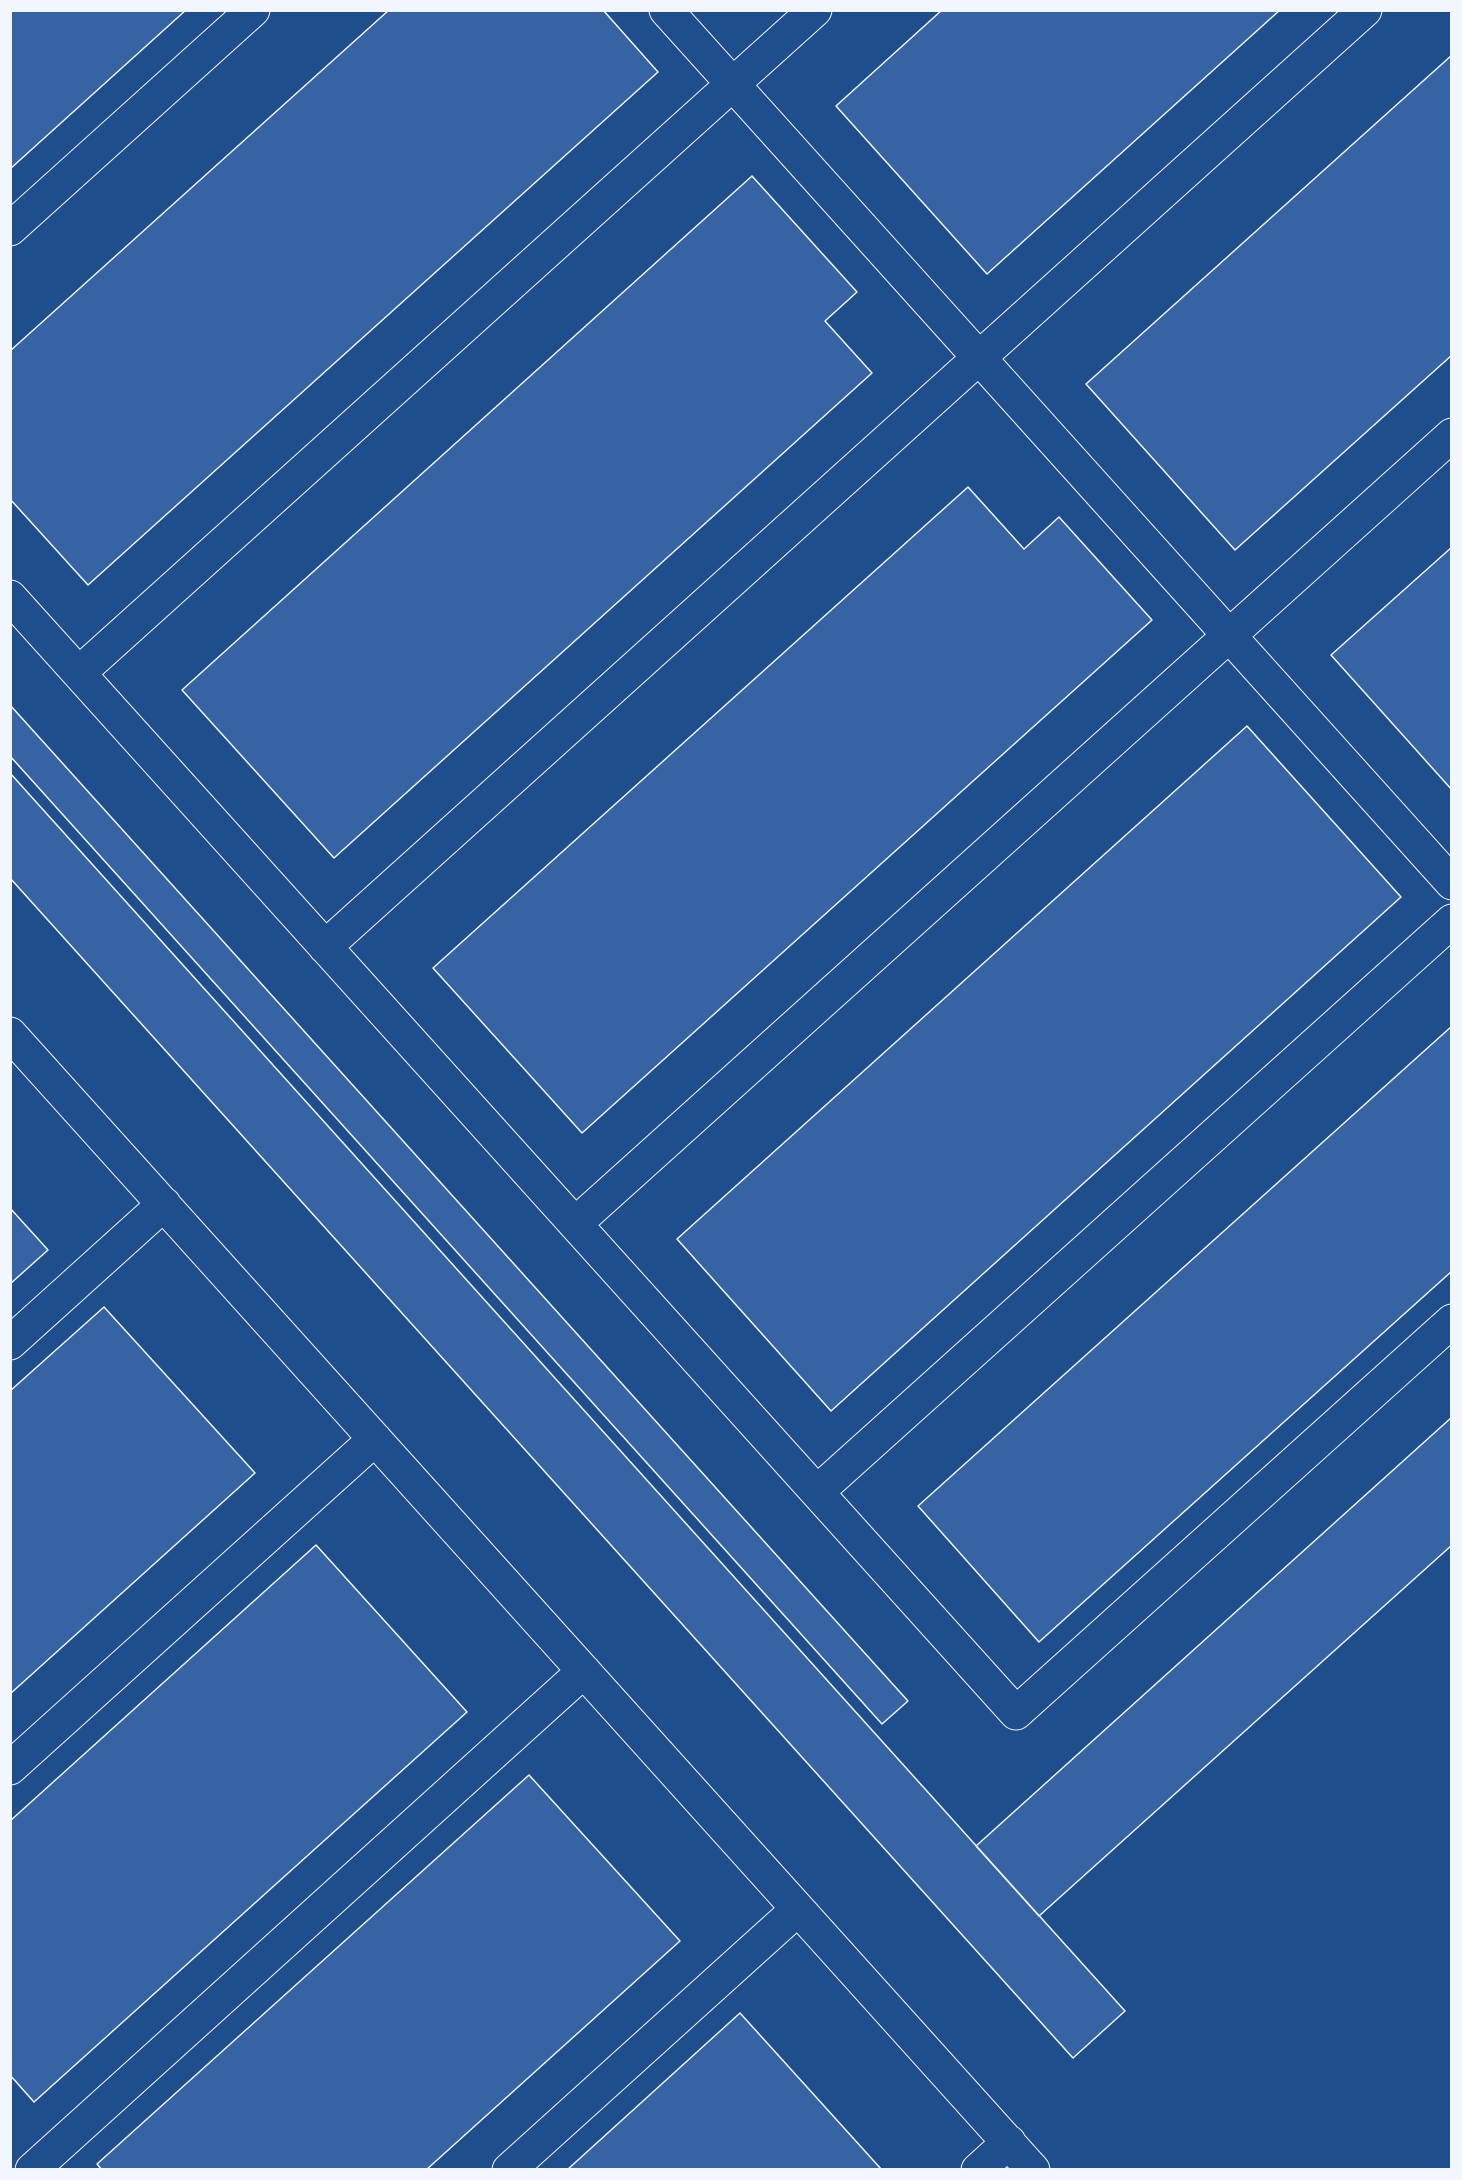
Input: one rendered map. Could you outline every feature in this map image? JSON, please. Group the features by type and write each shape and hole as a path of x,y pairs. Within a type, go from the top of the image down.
{"street":[{"path":"10,229 253,10"},
{"path":"666,10 1452,883"},
{"path":"79,673 815,10"},
{"path":"325,947 1365,10"},
{"path":"575,1224 1452,435"},
{"path":"10,597 1016,1713 1452,1321"},
{"path":"817,1492 1452,921"},
{"path":"10,1034 1033,2169"},
{"path":"10,1343 164,1204"},
{"path":"10,1768 375,1439"},
{"path":"32,2169 584,1671"},
{"path":"509,2169 798,1909"},
{"path":"978,2169 1009,2142"},
{"path":"10,2156 23,2169"}],"building":[{"path":"10,10 186,10 10,169"},
{"path":"389,10 603,10 658,72 88,585 10,499 10,351"},
{"path":"942,10 1280,10 987,274 836,106"},
{"path":"1452,55 1452,355 1235,550 1086,384"},
{"path":"752,176 857,292 825,321 872,373 334,858 182,690"},
{"path":"968,487 1024,549 1059,517 1152,620 582,1133 433,968"},
{"path":"1452,547 1452,790 1331,655"},
{"path":"10,705 908,1701 882,1724 10,756"},
{"path":"1247,726 1401,897 831,1411 677,1239"},
{"path":"10,773 1125,2011 1073,2058 10,878"},
{"path":"1452,1026 1452,1271 1039,1642 918,1506"},
{"path":"10,1208 48,1250 10,1284"},
{"path":"104,1307 255,1473 10,1694 10,1391"},
{"path":"1452,1417 1452,1545 1039,1916 976,1846"},
{"path":"316,1545 467,1712 34,2102 10,2075 10,1821"},
{"path":"529,1775 680,1941 426,2170 102,2170 97,2164"},
{"path":"740,2013 882,2170 567,2170"}]}
